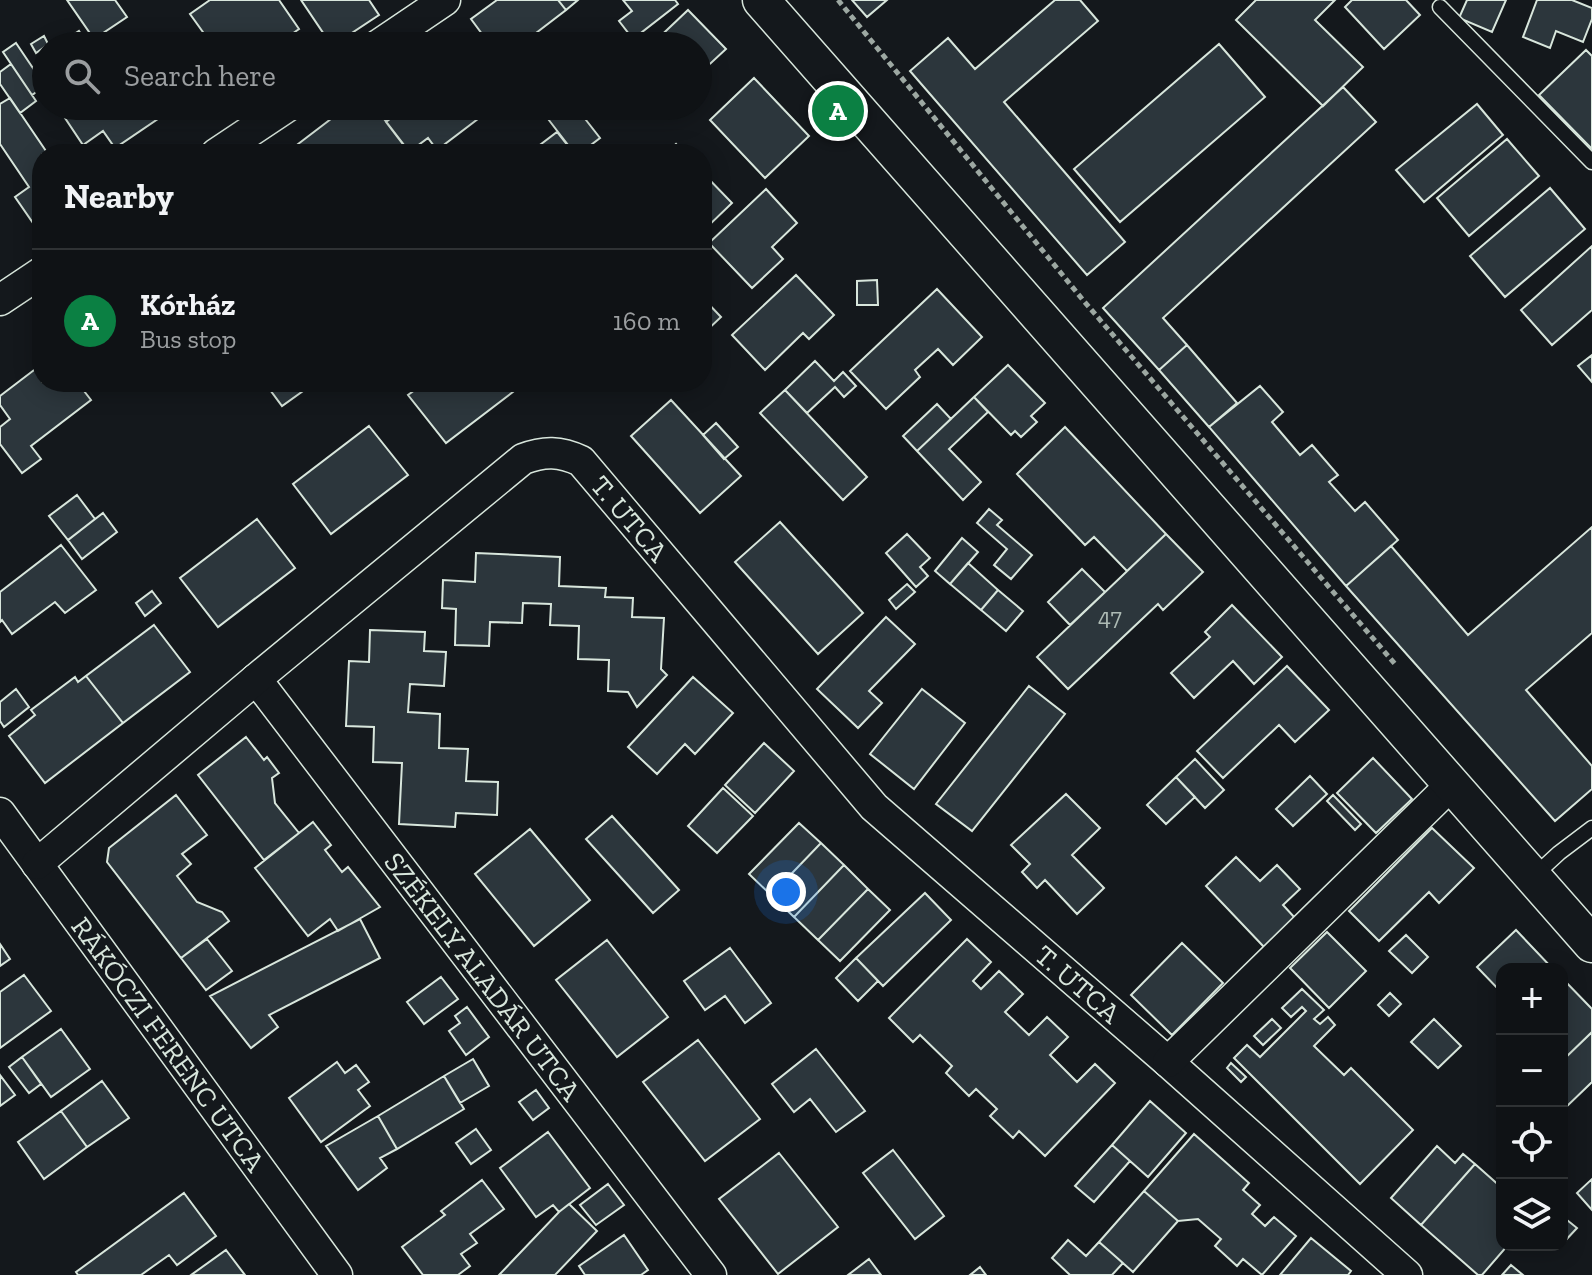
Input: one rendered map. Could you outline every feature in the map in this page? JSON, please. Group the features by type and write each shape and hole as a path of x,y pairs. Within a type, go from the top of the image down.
{"street":[{"path":"398,32 445,0"},
{"path":"761,0 1592,944"},
{"path":"231,144 267,120"},
{"path":"0,300 32,279"},
{"name":"T. UTCA","path":"37,864 523,459 539,453 569,455 581,461 874,807 1407,1275"},
{"name":"SZÉKELY ALADÁR UTCA","path":"256,679 711,1275"},
{"path":"1168,1062 1451,785"},
{"name":"RÁKÓCZI FERENC UTCA","path":"0,813 337,1275"}],"lane":[{"path":"1440,7 1592,162"},
{"path":"1533,877 1592,828"}],"path":[{"path":"838,0 1083,300 1400,669"}],"building":[{"path":"67,0 115,0 127,17 104,32 89,32"},
{"path":"210,0 279,0 299,29 295,32 203,32 190,14"},
{"path":"301,0 369,0 379,15 353,32 323,32"},
{"path":"497,0 558,0 566,10 537,32 481,32 471,19"},
{"path":"558,0 578,0 566,10"},
{"path":"623,0 675,0 678,4 642,32 628,32 619,21 632,11"},
{"path":"852,0 887,0 867,17"},
{"path":"1055,0 1080,0 1098,21 1004,102 1125,242 1087,275 910,71 948,38 975,69"},
{"path":"1256,0 1335,0 1315,20 1363,67 1323,106 1236,20"},
{"path":"1352,0 1406,0 1420,15 1384,49 1345,7"},
{"path":"1467,0 1506,0 1492,32 1459,18"},
{"path":"1537,0 1572,0 1592,8 1592,19 1583,42 1556,31 1550,48 1523,37"},
{"path":"688,10 709,32 665,32"},
{"path":"712,35 726,49 712,62"},
{"path":"16,43 32,67 32,95 3,52"},
{"path":"1219,44 1265,97 1120,222 1074,169"},
{"path":"1586,50 1592,56 1592,149 1539,95"},
{"path":"11,64 32,95 32,104 20,113 0,84 0,72"},
{"path":"754,78 809,136 765,178 710,120"},
{"path":"1343,87 1376,122 1163,318 1187,345 1159,370 1103,308"},
{"path":"10,98 41,144 32,144 32,222 15,197 29,187 0,144 0,104"},
{"path":"1477,104 1503,135 1424,202 1396,170"},
{"path":"66,120 156,120 121,144 112,144 103,131 82,144"},
{"path":"330,120 385,120 403,144 298,144"},
{"path":"477,120 445,144 432,144 428,138 420,144 403,144 386,122"},
{"path":"549,120 586,120 600,138 592,144 567,144"},
{"path":"557,132 566,144 541,144"},
{"path":"1507,139 1539,176 1469,236 1437,198"},
{"path":"712,182 732,203 712,222"},
{"path":"1550,188 1585,229 1505,297 1470,256"},
{"path":"766,189 797,223 772,247 783,259 752,288 712,246 712,240"},
{"path":"1592,246 1592,310 1552,345 1521,310"},
{"path":"796,275 834,315 809,339 803,333 765,370 732,335"},
{"path":"877,280 878,305 857,305 857,281"},
{"path":"937,289 982,337 953,365 938,349 915,370 920,377 886,409 850,371"},
{"path":"712,308 721,317 712,326"},
{"path":"1187,345 1237,403 1209,427 1159,370"},
{"path":"1592,355 1592,382 1578,366"},
{"path":"815,361 834,381 843,372 856,386 844,397 835,387 807,413 785,390"},
{"path":"1008,365 1045,403 1031,416 1037,422 1021,437 1015,431 1011,435 974,397"},
{"path":"32,372 32,392 85,392 91,400 31,446 41,459 22,473 0,444 0,427 10,419 0,405 0,396"},
{"path":"1260,386 1283,412 1272,422 1300,455 1312,445 1338,475 1329,482 1355,511 1365,502 1398,540 1346,586 1209,427"},
{"path":"785,390 867,477 843,500 760,413"},
{"path":"272,392 302,392 282,406"},
{"path":"412,392 513,392 446,443 408,395"},
{"path":"974,397 988,412 949,449 981,482 963,500 917,451"},
{"path":"671,400 741,476 700,513 631,436"},
{"path":"937,404 951,419 917,451 903,436"},
{"path":"716,423 738,447 724,459 703,435"},
{"path":"369,426 408,475 331,534 293,484"},
{"path":"1065,427 1166,534 1127,571 1094,537 1085,545 1017,474"},
{"path":"77,495 95,519 68,540 49,516"},
{"path":"989,509 1002,520 997,525 1032,555 1011,579 994,565 1007,549 977,523"},
{"path":"103,513 117,532 82,559 68,540"},
{"path":"257,519 295,568 218,627 180,578"},
{"path":"780,522 863,613 818,654 735,562"},
{"path":"1592,527 1592,633 1526,690 1592,766 1592,789 1555,821 1346,586 1391,546 1468,635"},
{"path":"907,534 930,558 920,567 928,576 916,587 886,553"},
{"path":"1166,534 1203,572 1163,610 1158,604 1068,689 1037,657"},
{"path":"962,538 978,552 950,584 935,571"},
{"path":"61,545 96,590 65,613 55,602 12,634 2,620 0,622 0,592"},
{"path":"476,553 560,557 559,586 606,588 605,597 633,598 632,617 664,618 661,669 667,675 637,707 628,692 608,691 609,660 578,659 579,626 550,625 551,604 523,603 522,623 490,622 489,646 455,645 456,609 442,608 443,580 475,582"},
{"path":"968,563 998,590 981,610 950,584"},
{"path":"1082,569 1105,592 1070,625 1048,602"},
{"path":"907,584 915,592 896,609 889,600"},
{"path":"998,590 1023,611 1006,631 981,610"},
{"path":"152,591 161,603 145,616 136,603"},
{"path":"1232,605 1282,657 1254,684 1233,661 1194,698 1171,673 1210,637 1205,632"},
{"path":"886,617 915,644 869,691 882,703 858,728 817,689"},
{"path":"154,625 190,672 123,723 86,676"},
{"path":"370,630 425,632 424,651 446,652 444,686 410,684 408,712 440,714 439,748 468,749 466,781 498,782 497,815 456,813 455,827 399,824 402,763 373,762 374,727 346,726 349,661 369,662"},
{"path":"1287,666 1329,710 1295,742 1279,725 1223,778 1197,751"},
{"path":"86,676 123,723 45,783 9,736 35,715 31,710 75,677 78,682"},
{"path":"693,677 733,713 695,754 685,744 657,774 628,747"},
{"path":"1029,686 1065,714 972,831 936,804"},
{"path":"16,689 29,707 4,727 0,721 0,702"},
{"path":"922,689 965,723 914,789 870,754"},
{"path":"246,737 279,773 272,778 275,803 299,833 264,860 198,775"},
{"path":"764,743 794,771 755,813 725,785"},
{"path":"1373,758 1412,799 1376,833 1337,793"},
{"path":"1195,759 1224,790 1205,808 1176,777"},
{"path":"1310,776 1327,794 1293,826 1276,809"},
{"path":"1176,777 1195,797 1166,824 1147,805"},
{"path":"723,788 753,816 717,853 688,826"},
{"path":"1066,794 1100,828 1072,855 1104,888 1077,914 1045,880 1037,888 1022,872 1030,864 1011,845"},
{"path":"176,795 207,835 182,854 191,864 177,876 197,902 222,912 229,921 181,958 107,862 109,848"},
{"path":"1333,795 1361,824 1355,830 1327,801"},
{"path":"612,816 679,890 653,913 586,839"},
{"path":"313,822 331,845 325,850 342,872 348,867 380,907 338,931 330,919 308,936 255,868"},
{"path":"799,823 821,843 771,895 749,874"},
{"path":"1432,828 1474,868 1439,903 1429,892 1379,941 1349,911"},
{"path":"530,829 590,900 534,946 475,874"},
{"path":"821,843 844,865 794,917 771,895"},
{"path":"1236,857 1260,881 1277,865 1300,889 1283,905 1295,918 1264,947 1206,886"},
{"path":"844,865 868,889 818,940 794,917"},
{"path":"868,889 890,910 840,961 818,940"},
{"path":"925,893 951,920 883,986 856,958"},
{"path":"360,919 380,958 269,1015 278,1027 251,1048 210,996"},
{"path":"1516,930 1547,963 1496,963 1496,987 1477,967"},
{"path":"1327,932 1366,971 1329,1008 1290,968"},
{"path":"1406,935 1428,957 1412,973 1389,951"},
{"path":"207,939 232,971 206,990 181,958"},
{"path":"967,939 991,962 973,981 981,989 999,971 1023,994 1005,1012 1029,1035 1047,1017 1068,1037 1050,1055 1077,1082 1095,1064 1115,1083 1045,1156 1019,1131 1013,1138 990,1116 997,1109 976,1089 969,1096 946,1073 952,1066 920,1035 913,1042 889,1018"},
{"path":"607,940 668,1017 617,1057 556,980"},
{"path":"1182,943 1223,983 1172,1035 1131,995"},
{"path":"0,944 10,959 0,966"},
{"path":"730,948 771,1003 745,1023 725,996 705,1010 684,981"},
{"path":"856,958 878,981 858,1001 836,978"},
{"path":"24,975 51,1011 0,1048 0,992"},
{"path":"441,977 458,999 424,1024 407,1002"},
{"path":"1568,984 1592,1009 1592,1032 1568,1055"},
{"path":"1302,989 1324,1010 1314,1019 1320,1024 1328,1017 1335,1025 1314,1046 1344,1075 1351,1068 1413,1130 1360,1184 1234,1058 1247,1045 1260,1057 1306,1011 1302,1007 1291,1017 1282,1008"},
{"path":"1390,993 1401,1004 1389,1016 1378,1005"},
{"path":"467,1007 489,1037 466,1055 449,1031 460,1023 455,1016"},
{"path":"1272,1019 1281,1028 1263,1045 1254,1036"},
{"path":"1434,1019 1461,1046 1438,1068 1411,1042"},
{"path":"61,1029 90,1069 51,1097 22,1057"},
{"path":"1592,1032 1592,1082 1568,1105 1568,1055"},
{"path":"698,1040 760,1119 705,1161 643,1082"},
{"path":"816,1049 865,1111 836,1132 810,1099 794,1112 772,1084"},
{"path":"22,1057 41,1084 29,1093 9,1067"},
{"path":"473,1059 489,1086 460,1103 444,1076"},
{"path":"337,1062 345,1073 356,1065 369,1082 358,1090 370,1106 321,1142 289,1098"},
{"path":"1231,1063 1246,1077 1241,1082 1227,1068"},
{"path":"0,1075 15,1095 0,1106"},
{"path":"444,1076 464,1109 397,1149 378,1116"},
{"path":"102,1081 129,1118 87,1147 61,1111"},
{"path":"536,1090 549,1108 533,1120 519,1102"},
{"path":"1150,1101 1186,1133 1148,1177 1112,1145"},
{"path":"61,1111 87,1147 44,1179 18,1142"},
{"path":"378,1116 397,1149 380,1158 387,1168 358,1190 326,1146"},
{"path":"476,1129 491,1150 471,1164 456,1143"},
{"path":"548,1132 590,1188 559,1212 553,1205 536,1217 500,1168"},
{"path":"1194,1134 1249,1183 1243,1190 1260,1205 1252,1214 1265,1226 1274,1217 1296,1236 1262,1275 1243,1259 1237,1266 1215,1246 1221,1239 1198,1219 1178,1221 1144,1191"},
{"path":"1112,1145 1130,1161 1094,1202 1075,1186"},
{"path":"1437,1146 1455,1163 1463,1154 1475,1164 1421,1225 1391,1198"},
{"path":"893,1150 944,1216 915,1239 863,1173"},
{"path":"779,1153 838,1227 778,1274 719,1199"},
{"path":"1475,1164 1496,1183 1496,1251 1503,1251 1482,1275 1478,1275 1421,1225"},
{"path":"1592,1179 1592,1210 1577,1193"},
{"path":"482,1180 504,1209 470,1234 477,1243 461,1254 470,1266 458,1275 423,1275 402,1247 445,1215 441,1211"},
{"path":"608,1184 624,1205 596,1225 580,1205"},
{"path":"1144,1191 1178,1221 1133,1272 1099,1242"},
{"path":"184,1193 216,1236 177,1265 169,1255 141,1275 78,1275 76,1272"},
{"path":"569,1204 597,1231 555,1275 499,1275 559,1212"},
{"path":"1568,1221 1577,1228 1568,1238"},
{"path":"624,1235 648,1270 641,1275 585,1275 579,1266"},
{"path":"1311,1238 1351,1271 1348,1275 1280,1275"},
{"path":"1068,1240 1086,1256 1099,1242 1123,1263 1112,1275 1070,1275 1052,1258"},
{"path":"226,1250 245,1275 191,1275"},
{"path":"869,1259 881,1275 848,1275"},
{"path":"1511,1265 1523,1275 1502,1275"},
{"path":"980,1267 986,1275 970,1275"}],"place":[{"name":"Kórház","path":"838,111"}]}
